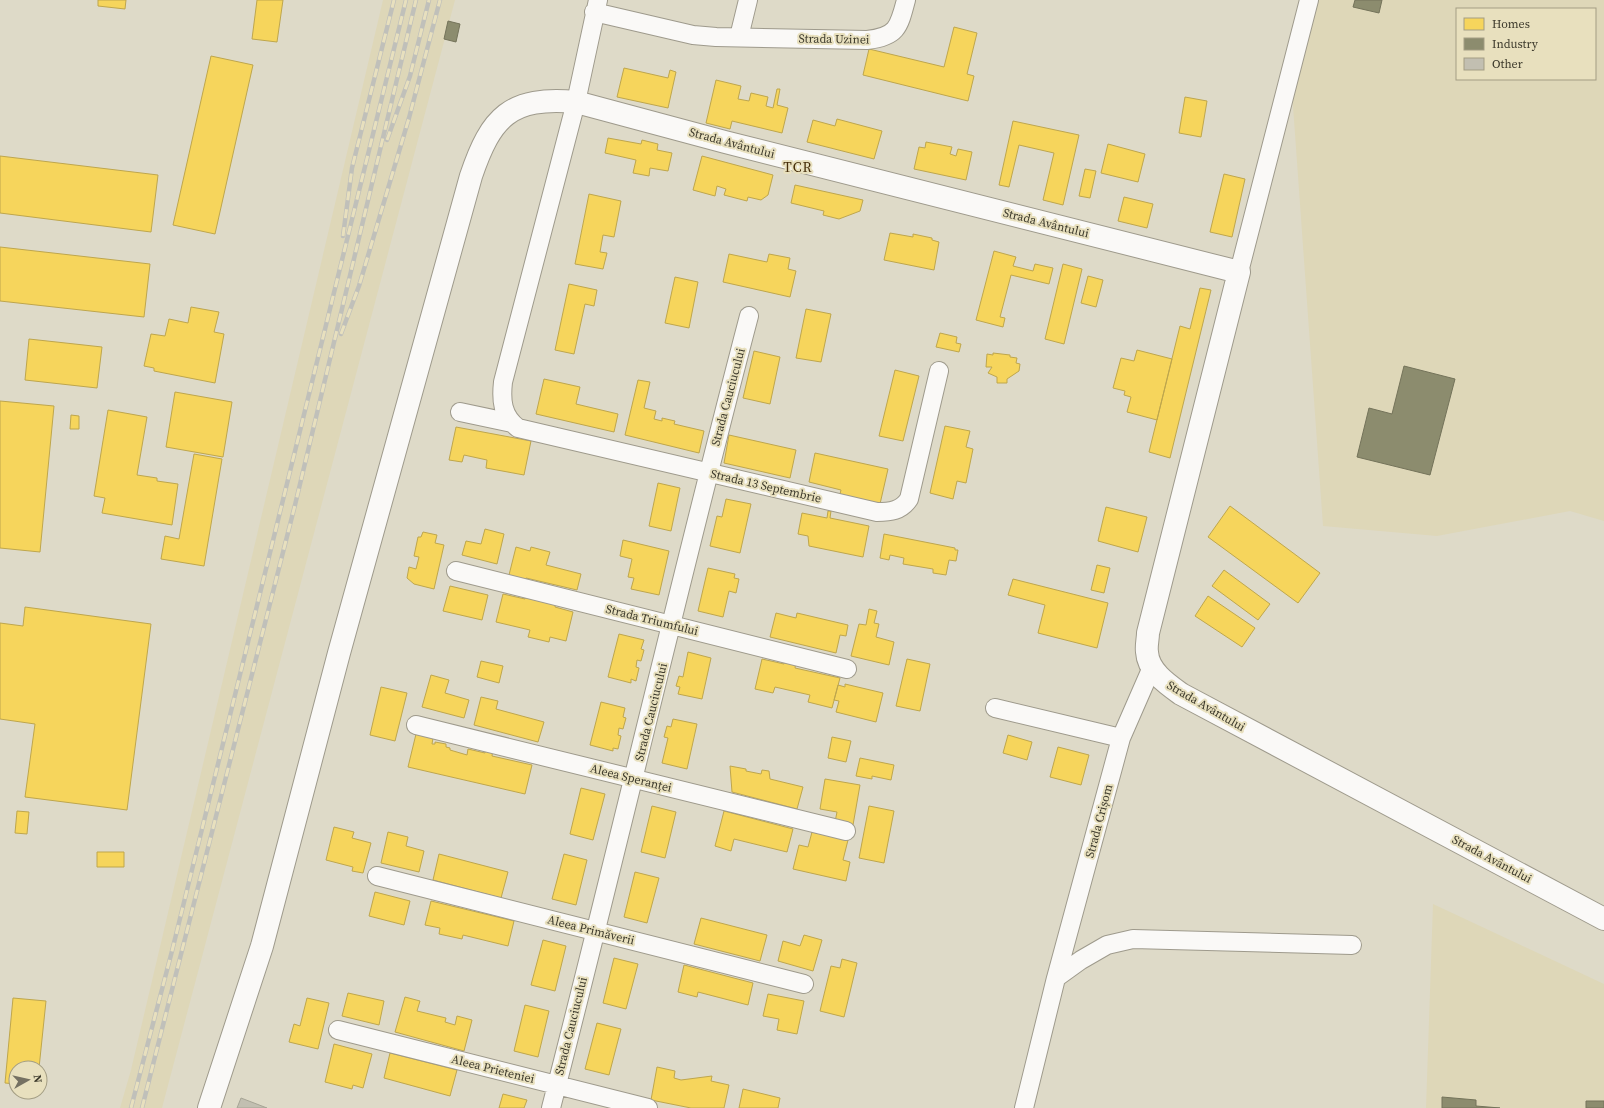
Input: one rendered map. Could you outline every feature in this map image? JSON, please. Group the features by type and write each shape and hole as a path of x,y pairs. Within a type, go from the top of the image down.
{"main road":[{"name":"Strada Avântului","path":"209,1108 262,946 343,638 471,176 480,149 491,128 503,116 526,104 551,100 576,102 725,142 1239,272 1148,633 1146,652 1152,667 1163,681 1181,694 1604,919"}],"street":[{"path":"739,37 748,0"},
{"name":"Strada Uzinei","path":"576,102 596,6 693,35 867,40 879,39 888,36 895,30 900,22 906,0"},
{"name":"Strada Avântului","path":"1239,272 1309,0"},
{"path":"512,423 506,415 503,406 503,382 576,102"},
{"name":"Strada Cauciucului","path":"551,1108 634,779 708,473 749,316"},
{"name":"Strada 13 Septembrie","path":"460,412 512,423 518,428 708,473 877,512 889,512 905,506 909,499 939,371"},
{"name":"Strada Triumfului","path":"456,571 847,669"},
{"name":"Strada Crișom","path":"1024,1108 1056,978 1121,738 1152,667"},
{"path":"996,708 1121,738"},
{"name":"Aleea Speranței","path":"416,725 846,831"},
{"name":"Aleea Primăverii","path":"377,876 804,984"},
{"path":"1056,978 1081,960 1107,946 1133,939 1352,945"},
{"name":"Aleea Prieteniei","path":"338,1030 648,1108"}],"shaded area":[{"path":"383,0 455,0 162,1108 120,1108 131,1070"},
{"path":"1315,0 1604,0 1604,521 1570,511 1437,536 1323,526 1292,92"},
{"path":"1433,904 1604,984 1604,1108 1426,1108"}],"building: Homes":[{"path":"98,0 126,0 125,9 98,6"},
{"path":"257,0 283,0 277,42 252,39"},
{"path":"954,27 977,33 967,74 974,76 968,101 863,75 869,49 944,67"},
{"path":"211,56 253,65 215,234 173,225"},
{"path":"624,68 668,78 670,70 676,72 668,108 617,97"},
{"path":"716,80 741,86 738,99 749,101 751,93 768,97 766,106 773,108 777,89 780,89 777,105 788,108 782,133 732,121 730,129 706,123"},
{"path":"1185,97 1207,101 1201,137 1179,133"},
{"path":"837,119 882,131 874,159 807,142 813,120 835,126"},
{"path":"1013,121 1079,135 1063,205 1043,200 1054,153 1019,145 1009,187 999,185"},
{"path":"608,138 641,144 642,140 658,144 657,150 672,153 668,171 650,168 649,176 633,173 636,160 605,153"},
{"path":"926,142 952,147 950,154 956,156 958,149 972,152 966,180 914,169 919,147 925,148"},
{"path":"1108,144 1145,154 1138,182 1101,173"},
{"path":"0,156 158,175 151,232 0,213"},
{"path":"702,156 773,175 768,195 761,200 748,197 747,201 724,195 726,189 717,186 715,196 693,190"},
{"path":"1085,169 1096,171 1090,198 1079,196"},
{"path":"1224,174 1245,179 1232,237 1210,232"},
{"path":"795,185 863,200 860,211 839,219 823,215 824,211 791,203"},
{"path":"589,194 621,201 614,237 603,235 600,252 607,253 603,269 575,264"},
{"path":"1124,197 1153,204 1147,228 1118,221"},
{"path":"890,233 913,237 913,234 932,238 932,240 939,242 934,270 884,260"},
{"path":"0,247 150,264 144,317 0,301"},
{"path":"994,251 1016,257 1013,266 1033,271 1035,264 1053,268 1049,284 1011,275 1000,317 1005,318 1003,327 976,320"},
{"path":"729,254 767,262 769,254 790,258 788,269 796,271 790,297 723,282"},
{"path":"1063,264 1082,269 1064,344 1045,339"},
{"path":"1088,276 1103,280 1096,307 1081,303"},
{"path":"675,277 698,282 689,328 665,323"},
{"path":"569,284 597,290 594,306 585,304 574,354 555,350"},
{"path":"1200,288 1211,290 1170,458 1149,452 1180,326 1190,329"},
{"path":"191,307 219,312 214,332 224,334 215,383 154,371 154,368 144,366 151,334 165,336 169,319 188,323"},
{"path":"806,309 831,314 821,362 796,358"},
{"path":"940,333 957,337 956,343 961,344 959,352 936,347"},
{"path":"29,339 102,347 97,388 25,380"},
{"path":"1137,350 1172,359 1157,420 1127,412 1131,397 1124,395 1125,391 1113,388 1121,358 1134,361"},
{"path":"754,351 780,357 770,404 743,398"},
{"path":"993,353 1010,355 1010,357 1017,358 1016,363 1020,364 1019,371 1007,379 1007,383 997,383 997,377 988,373 992,367 986,367 987,354 993,355"},
{"path":"895,370 919,376 903,441 879,436"},
{"path":"544,379 580,387 576,404 618,414 614,432 536,414"},
{"path":"638,380 650,382 644,408 656,411 654,419 662,421 662,418 675,421 674,424 704,431 699,453 625,435"},
{"path":"175,392 232,402 223,457 166,447"},
{"path":"0,401 54,406 40,552 0,548"},
{"path":"108,410 147,417 137,475 157,478 157,481 178,484 172,525 102,513 105,498 94,496"},
{"path":"71,415 79,416 79,429 70,429"},
{"path":"945,426 970,431 966,447 973,449 966,483 957,481 953,499 930,493"},
{"path":"456,427 531,441 524,475 486,468 487,460 464,455 462,462 449,460"},
{"path":"729,435 796,450 790,478 724,463"},
{"path":"815,453 888,469 880,504 839,498 841,490 809,482"},
{"path":"194,454 222,459 204,566 161,559 165,536 179,539"},
{"path":"658,483 680,488 671,531 649,526"},
{"path":"726,499 751,504 740,553 710,546 717,516 722,517"},
{"path":"1230,506 1320,573 1298,603 1208,537"},
{"path":"1106,507 1147,517 1138,552 1098,541"},
{"path":"828,511 831,511 830,518 869,526 863,557 809,546 808,536 798,534 802,513 827,518"},
{"path":"485,529 504,534 497,564 462,555 466,541 481,544"},
{"path":"423,532 437,535 435,543 444,545 434,589 414,584 407,578 409,567 416,569 419,557 414,556 418,537 421,537"},
{"path":"884,534 955,548 955,550 958,550 956,561 949,560 946,575 933,573 933,569 903,564 904,558 890,555 889,560 880,558"},
{"path":"623,540 669,551 659,595 631,589 634,578 628,577 632,559 620,556"},
{"path":"516,547 530,551 531,547 550,552 546,565 581,574 577,590 526,578 525,584 508,579"},
{"path":"1097,565 1110,568 1104,593 1091,590"},
{"path":"708,568 735,574 734,578 739,579 736,593 729,591 723,617 698,611"},
{"path":"1224,570 1270,604 1258,620 1212,586"},
{"path":"1013,579 1108,603 1097,648 1038,633 1045,605 1008,595"},
{"path":"450,586 488,595 482,620 443,611"},
{"path":"503,594 525,599 526,594 556,601 555,607 573,612 566,641 550,637 549,642 528,637 530,630 496,622"},
{"path":"1208,596 1255,628 1242,647 1195,616"},
{"path":"25,607 151,624 127,810 25,797 35,724 0,719 0,623 23,626"},
{"path":"869,609 877,611 874,623 879,624 876,637 894,642 889,665 851,656 859,624 866,625"},
{"path":"776,613 796,618 797,613 848,625 846,636 840,635 836,653 770,637"},
{"path":"619,634 644,640 641,649 644,650 641,661 637,660 636,667 639,668 636,681 631,679 631,683 608,677"},
{"path":"688,652 711,658 702,699 678,694 680,687 676,686 679,676 683,677"},
{"path":"785,658 796,661 795,668 840,678 832,708 808,702 810,695 775,687 773,693 755,689 762,659 784,664"},
{"path":"907,659 930,664 920,711 896,706"},
{"path":"481,661 503,666 499,683 477,677"},
{"path":"431,675 449,680 445,693 469,700 464,718 422,707"},
{"path":"845,684 883,693 876,722 836,712 839,701 834,700 838,685 845,687"},
{"path":"381,687 407,693 395,741 370,735"},
{"path":"481,697 498,701 496,709 544,722 538,742 474,725"},
{"path":"601,702 625,708 623,717 626,718 623,729 619,728 618,735 621,736 618,749 613,748 613,751 590,745"},
{"path":"673,719 697,724 687,769 662,763 668,738 664,737 667,726 671,727"},
{"path":"416,734 433,738 432,744 435,744 435,742 446,744 446,747 450,748 450,750 467,755 468,749 485,753 486,747 493,749 492,756 532,765 525,794 408,767"},
{"path":"1008,735 1032,742 1027,760 1003,753"},
{"path":"832,737 851,741 846,762 828,758"},
{"path":"1058,747 1089,755 1081,785 1050,777"},
{"path":"860,758 894,765 891,780 872,776 872,779 856,776"},
{"path":"730,766 761,774 762,770 769,771 770,779 803,787 797,809 732,792"},
{"path":"825,779 860,785 853,825 835,822 837,812 820,809"},
{"path":"581,788 605,794 593,840 570,834"},
{"path":"652,806 676,812 665,858 641,852"},
{"path":"869,806 894,811 884,863 859,858"},
{"path":"17,811 29,812 27,834 15,833"},
{"path":"724,811 793,829 787,852 734,839 731,851 715,846"},
{"path":"334,827 354,832 352,838 371,843 363,873 352,871 353,867 326,860"},
{"path":"388,832 408,837 406,846 424,851 419,872 381,863"},
{"path":"812,832 848,840 843,860 850,862 846,881 793,869 799,845 808,847"},
{"path":"97,852 124,852 124,867 97,867"},
{"path":"439,854 508,872 501,898 433,880"},
{"path":"564,854 587,860 576,905 552,899"},
{"path":"635,872 659,878 647,923 624,917"},
{"path":"375,892 410,901 404,925 369,916"},
{"path":"431,901 514,921 508,946 463,935 462,939 439,934 440,928 425,925"},
{"path":"701,918 767,935 760,961 694,944"},
{"path":"804,935 822,940 813,971 778,961 783,941 800,946"},
{"path":"543,940 566,946 555,991 531,985"},
{"path":"614,958 638,964 626,1009 603,1003"},
{"path":"842,959 857,963 844,1017 820,1011 831,966 840,968"},
{"path":"684,965 753,983 748,1005 698,992 697,997 678,992"},
{"path":"348,993 384,1001 379,1025 342,1016"},
{"path":"768,994 804,1001 797,1034 777,1030 779,1019 763,1016"},
{"path":"405,997 420,1001 417,1011 446,1018 445,1022 455,1025 457,1016 472,1020 464,1051 395,1032"},
{"path":"13,998 46,1001 40,1060 8,1060 8,1083 5,1083"},
{"path":"307,998 329,1003 318,1049 289,1042 294,1024 300,1026"},
{"path":"525,1005 549,1011 538,1057 514,1051"},
{"path":"597,1023 621,1029 609,1075 585,1069"},
{"path":"334,1044 372,1054 363,1088 353,1085 352,1089 325,1082"},
{"path":"390,1053 457,1070 450,1096 384,1078"},
{"path":"657,1067 675,1071 674,1078 681,1080 712,1076 711,1081 729,1085 724,1108 691,1108 651,1100"},
{"path":"743,1089 780,1098 778,1108 739,1108"},
{"path":"503,1094 527,1100 524,1108 499,1108"}],"building: Industry":[{"path":"1355,0 1382,0 1379,13 1353,7"},
{"path":"448,21 460,24 456,42 444,39"},
{"path":"1404,366 1455,379 1430,475 1357,457 1369,408 1392,414"},
{"path":"1442,1097 1476,1100 1476,1106 1500,1108 1442,1108"},
{"path":"1586,1101 1604,1101 1604,1108 1586,1108"}],"building: Other":[{"path":"241,1098 267,1108 237,1108"}],"railway":[{"path":"343,236 352,168 394,0"},
{"path":"131,1108 172,951 406,0"},
{"path":"142,1108 295,505 416,0"},
{"path":"387,140 410,76 429,0"},
{"path":"341,334 359,286 409,118 440,0"}],"district":[{"name":"TCR","path":"798,167"}]}
